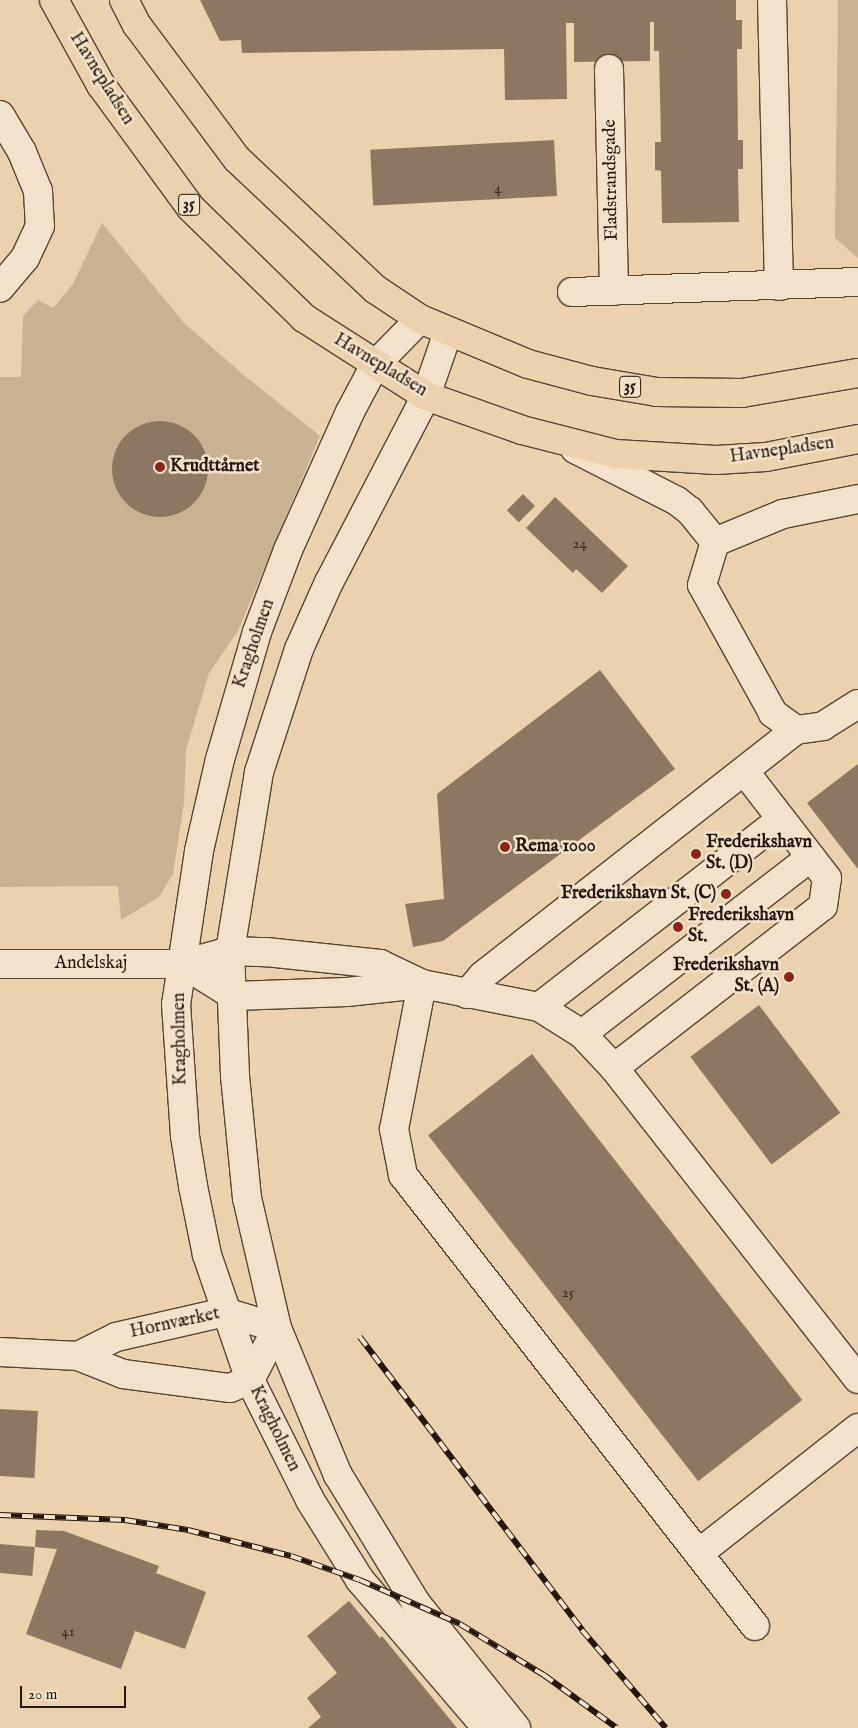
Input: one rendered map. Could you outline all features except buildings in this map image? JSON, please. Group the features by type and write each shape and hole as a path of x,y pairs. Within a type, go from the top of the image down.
{"main road":[{"name":"Havnepladsen","path":"54,0 101,85 191,208 304,318 426,396 556,440 616,454 716,460 766,457 858,439"},
{"name":"35","path":"124,0 137,25 237,159 376,289 420,318 448,332 528,364 592,381 657,392 742,393 858,374"}],"street":[{"path":"772,0 779,286"},
{"name":"Fladstrandsgade","path":"609,69 614,291"},
{"path":"0,115 22,152 38,191 40,226 25,258 0,288"},
{"path":"572,292 858,282"},
{"name":"Kragholmen","path":"420,318 375,365 350,412 288,550 257,632 220,758 201,842 176,1004 185,1136 207,1255 225,1312 250,1380 310,1500 360,1580 487,1728"},
{"path":"448,332 426,396 329,582 299,649 259,772 230,951 234,996 234,1076 247,1198 277,1328 353,1502 416,1603 516,1728"},
{"path":"556,440 677,501 690,511 715,542"},
{"path":"715,542 783,514 858,499"},
{"path":"715,542 702,585 773,713 796,730"},
{"path":"467,994 482,976 745,772 796,730 823,726 858,704"},
{"path":"614,1068 823,906 826,878 745,772"},
{"path":"539,1007 781,819"},
{"path":"582,1034 811,857"},
{"path":"230,951 380,964 422,984 539,1007 582,1034 614,1068 858,1378"},
{"name":"Andelskaj","path":"0,964 183,964 230,951"},
{"path":"183,964 234,996 347,992 422,984"},
{"path":"422,984 394,1129 404,1175 755,1626"},
{"name":"Hornværket","path":"78,1356 116,1337 225,1312 277,1328"},
{"path":"250,1380 277,1328"},
{"name":"Hornværket","path":"0,1352 78,1356 122,1374 207,1386 230,1388 250,1380"},
{"path":"698,1553 858,1428"}],"shaded area":[{"path":"838,0 858,0 858,258 835,238"},
{"path":"102,223 185,324 245,376 320,436 238,631 209,673 186,750 184,803 173,874 159,897 121,920 118,886 0,887 0,377 21,377 23,316 38,300 53,308 73,284"}],"railway":[{"path":"360,1337 582,1630 666,1728"},
{"path":"0,1515 125,1520 188,1530 291,1556 360,1580 460,1624 544,1675 617,1728"}],"place":[{"name":"Krudttårnet","path":"160,467"},
{"name":"Rema 1000","path":"505,847"},
{"name":"Frederikshavn St. (D)","path":"696,854"},
{"name":"Frederikshavn St. (C)","path":"726,894"},
{"name":"Frederikshavn St.","path":"678,927"},
{"name":"Frederikshavn St. (A)","path":"789,977"}]}
